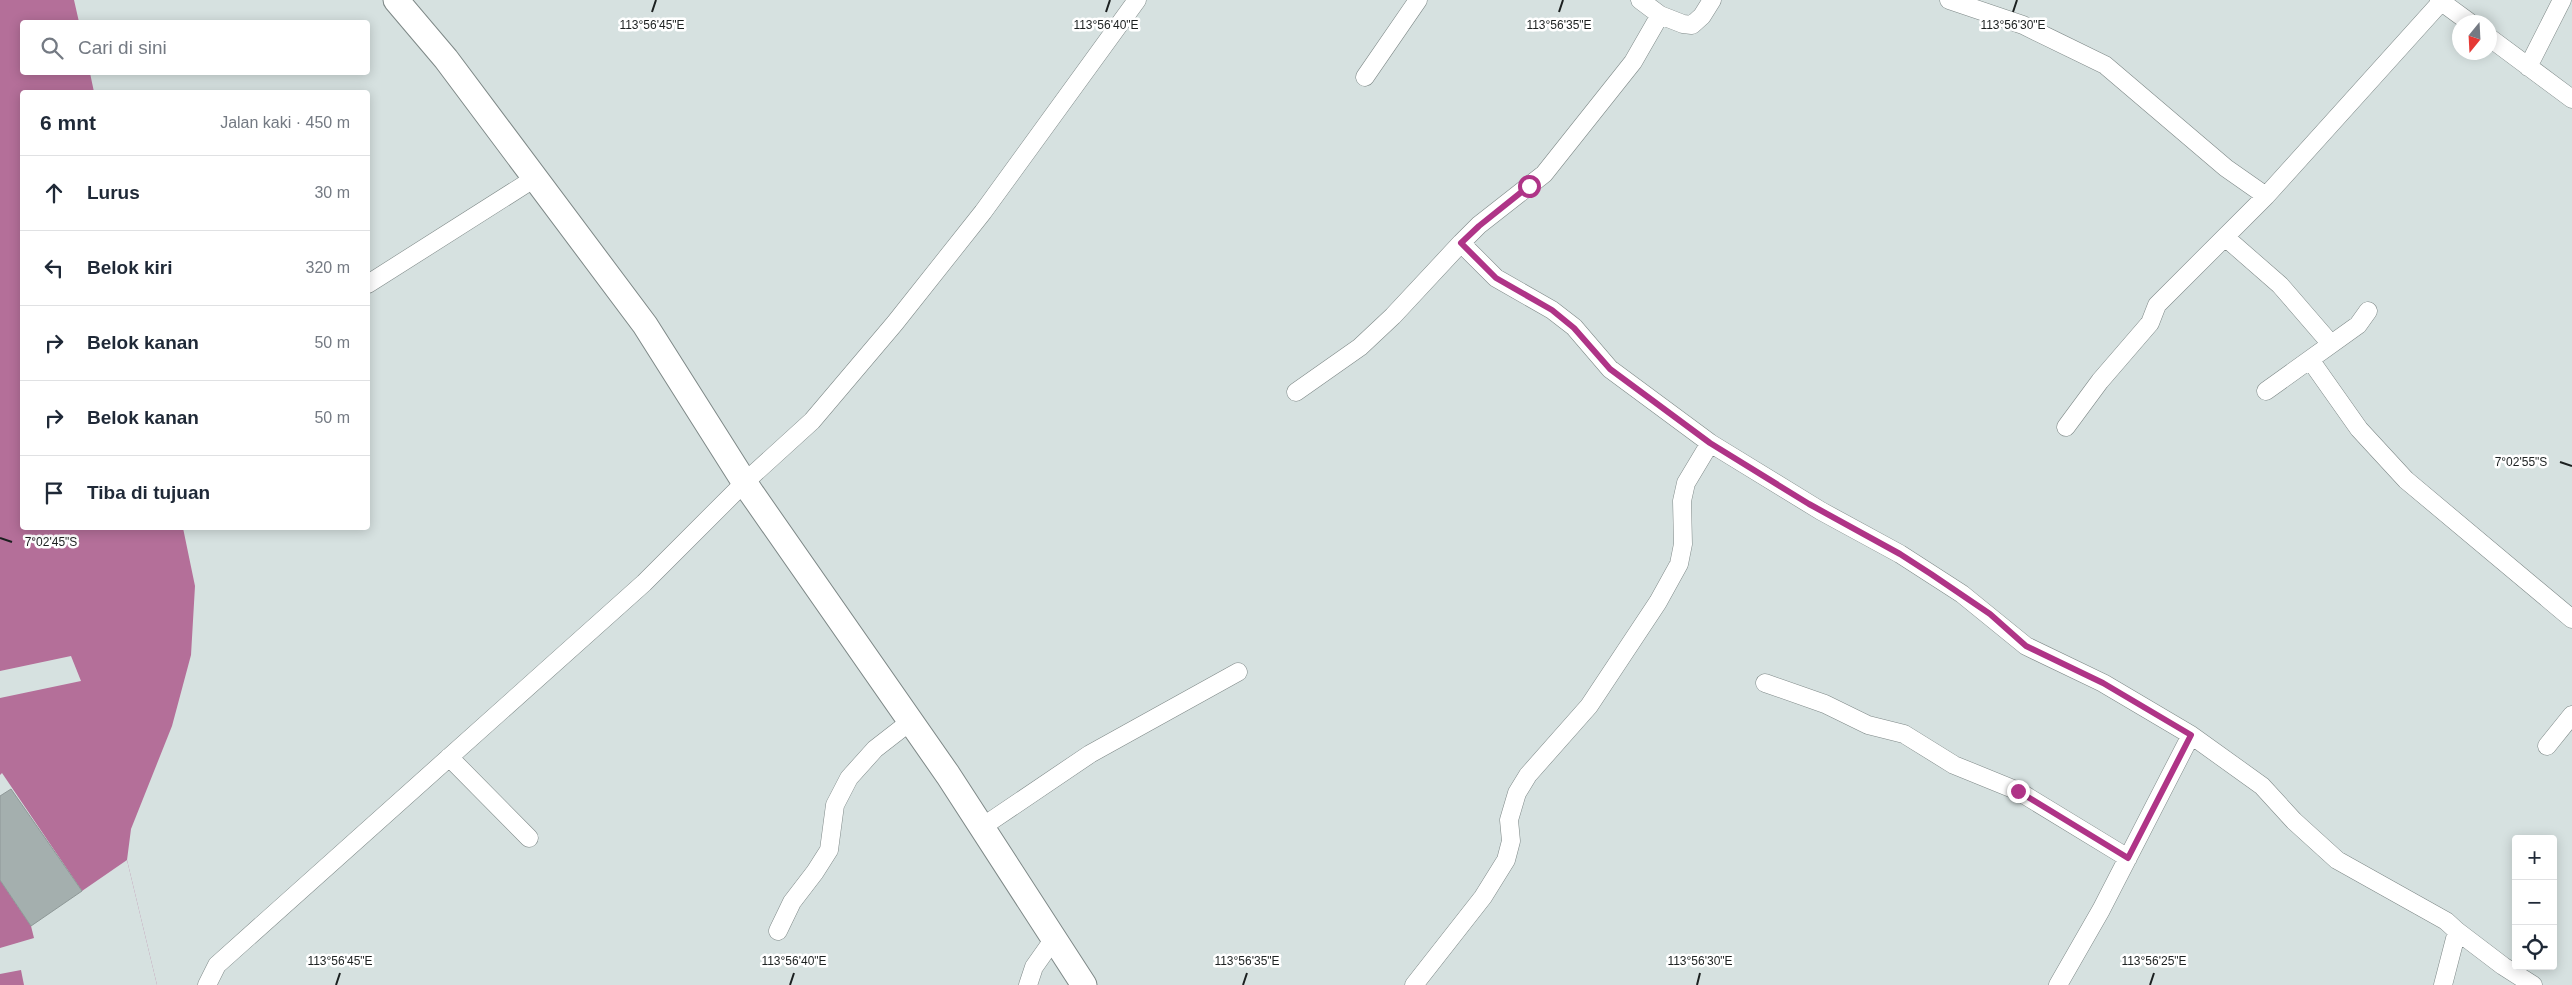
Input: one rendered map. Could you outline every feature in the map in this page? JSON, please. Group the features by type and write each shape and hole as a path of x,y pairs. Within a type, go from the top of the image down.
{"main road":[{"path":"396,0 446,59 645,325 745,482 982,827 1053,940 1084,985"}],"street":[{"path":"207,985 218,965 644,583 745,482 812,421 895,323 983,212 1137,0"},
{"path":"1365,77 1418,0"},
{"path":"1640,0 1660,15 1683,24 1692,25 1702,16 1712,0"},
{"path":"1949,0 2024,25 2105,65 2226,168 2266,196"},
{"path":"2528,67 2562,0"},
{"path":"2066,427 2100,381 2150,323 2157,304 2266,196 2440,1 2459,15"},
{"path":"1296,392 1360,347 1393,316 1479,226 1544,174 1633,62 1660,15"},
{"path":"2497,43 2572,100"},
{"path":"370,283 535,178"},
{"path":"2225,236 2280,286 2332,344"},
{"path":"1461,243 1496,278 1552,310 1574,328 1610,369 1710,443 1804,501 1900,554 1990,614 2026,646 2103,683 2191,735 2262,786 2294,821 2337,860 2439,916 2503,966 2534,985"},
{"path":"2266,391 2358,325 2368,311"},
{"path":"2311,360 2359,429 2406,480 2572,619"},
{"path":"1414,985 1483,897 1506,860 1511,841 1509,820 1517,793 1528,775 1589,706 1658,602 1680,564 1683,544 1682,501 1686,483 1710,443"},
{"path":"982,827 1090,754 1238,672"},
{"path":"1765,683 1825,704 1868,725 1904,734 1954,765 2018,791 2128,858"},
{"path":"2546,746 2572,715"},
{"path":"778,930 792,902 816,872 829,850 835,805 849,778 875,749 910,721"},
{"path":"2058,985 2128,858 2191,735"},
{"path":"449,757 529,838"},
{"path":"2443,985 2457,931"},
{"path":"1028,985 1034,967 1053,940"}],"shaded area":[{"path":"0,0 74,0 79,20 20,20 20,75 90,75 94,90 20,90 20,530 183,530 195,586 191,655 172,726 131,829 127,860 157,985 0,985"}],"pier":[{"path":"71,656 81,681 0,698 0,671"},
{"path":"2,773 82,891 127,860 157,985 24,985 21,970 0,974 0,948 34,938 31,926 0,880 0,775"}],"building":[{"path":"11,789 82,891 31,926 0,880 0,796"}],"route":[{"path":"1529,186 1461,243 1496,278 1552,310 1574,328 1610,369 1710,443 1809,504 1900,554 1990,614 2005,630 2026,646 2103,683 2191,735 2128,858 2018,791"}]}
